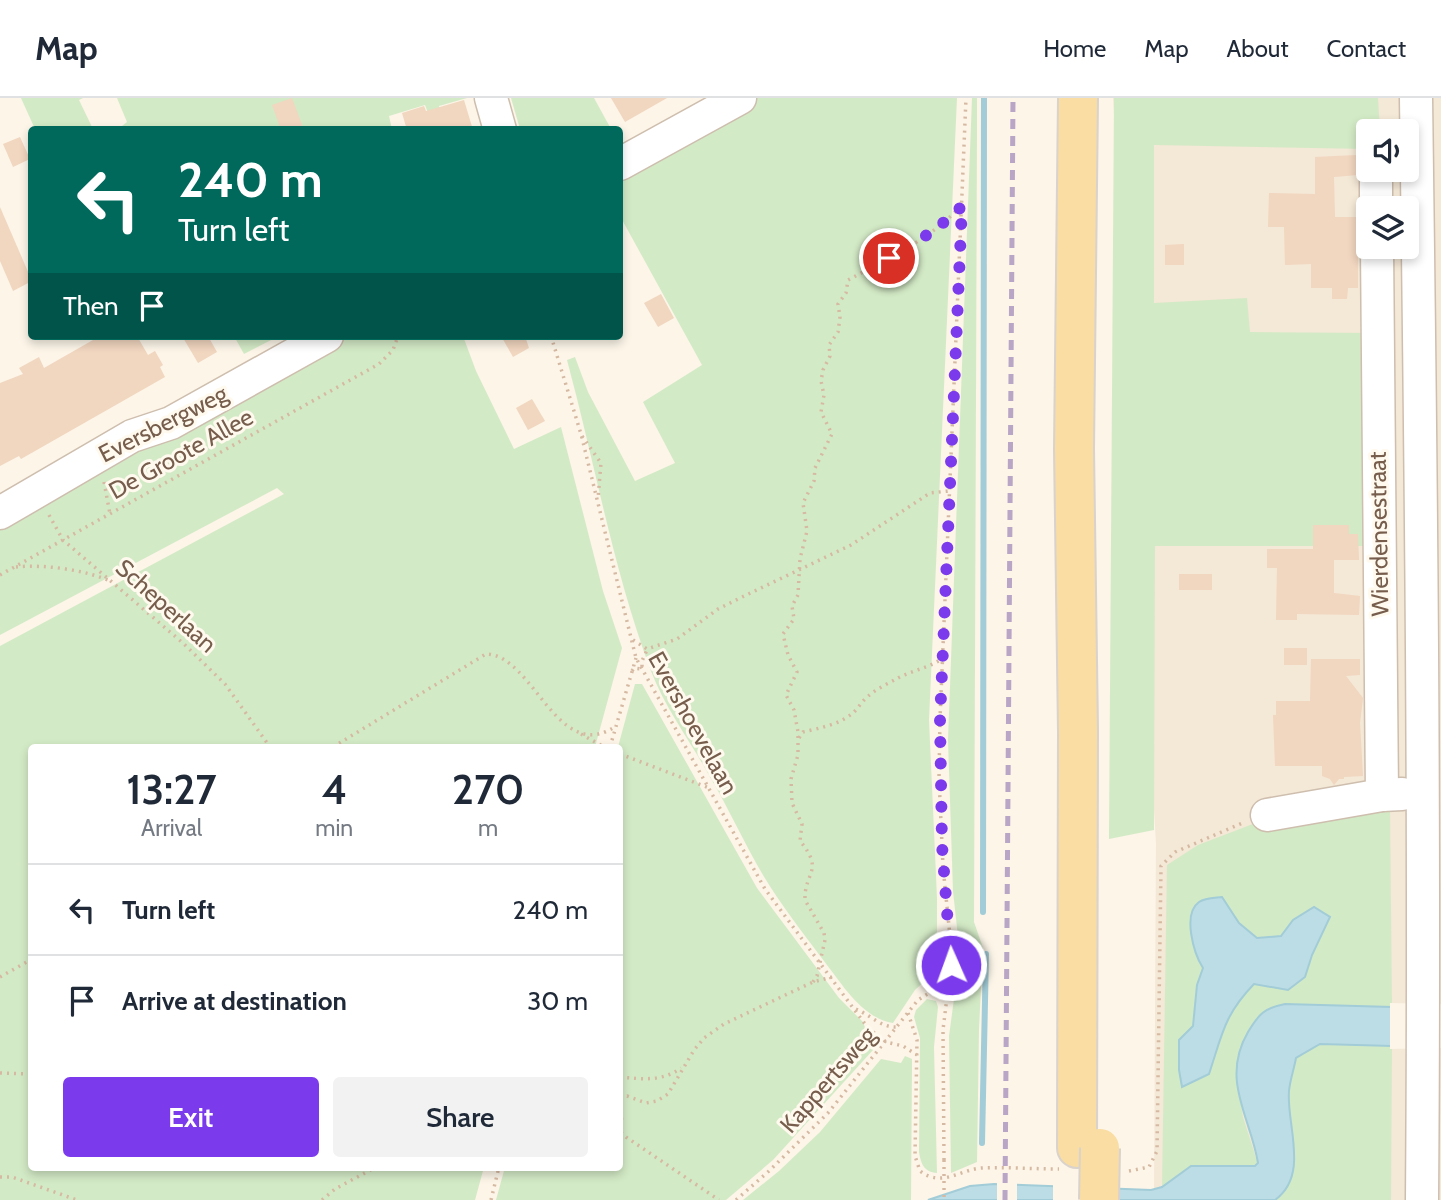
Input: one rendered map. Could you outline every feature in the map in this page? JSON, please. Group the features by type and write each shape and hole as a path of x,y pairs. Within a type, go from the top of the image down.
{"main road":[{"path":"1077,98 1074,449 1089,1167"},
{"path":"1076,1200 1089,1167 1101,98"}],"street":[{"path":"491,98 499,126"},
{"path":"623,162 740,98"},
{"name":"Wierdensestraat","path":"1416,98 1422,480 1422,1200"},
{"name":"Wierdensestraat","path":"1382,795 1377,260 1417,273"},
{"name":"Eversbergweg","path":"0,513 132,436 171,423 320,340"},
{"path":"1266,815 1382,795 1421,793"}],"path":[{"path":"944,1200 942,1055 952,956 943,867 939,778 966,98"},
{"path":"813,982 825,943 824,933 805,900 813,867 810,852 800,841 802,824 792,803 791,775 799,738 794,710 786,695 797,672 788,655 783,634 794,619 792,606 798,595 807,531 803,503 813,484 815,468 832,434 821,412 824,395 821,381 823,370 830,360 829,345 838,332 841,317 838,304 846,293 847,281 912,246 962,206"},
{"name":"De Groote Allee","path":"0,575 379,364 393,350 397,340"},
{"name":"Evershoevelaan","path":"552,340 581,434 636,658 765,889 868,1028 886,1042"},
{"path":"581,434 601,463 598,502"},
{"path":"98,456 110,514"},
{"path":"630,635 635,643 647,649 665,645 718,609 800,567 851,545 930,494 949,491"},
{"name":"Scheperlaan","path":"36,494 63,540 184,643 225,684 268,744"},
{"path":"14,567 39,566 93,575 119,586"},
{"path":"631,673 634,668 642,669 647,649"},
{"path":"338,744 486,654 495,654 508,662 570,727 599,744"},
{"path":"611,744 636,658"},
{"path":"799,738 803,732 833,724 854,713 865,698 884,686 914,670 932,666 943,658"},
{"path":"580,733 600,734 616,726"},
{"path":"798,727 803,732"},
{"path":"623,755 710,789"},
{"path":"908,1013 916,1032 915,1156 920,1171 930,1177 952,1177 978,1168 1149,1167 1157,1151 1161,866 1175,852 1266,815"},
{"path":"0,977 28,961"},
{"path":"623,1096 646,1103 657,1101 668,1094 704,1038 724,1024 813,982 832,977"},
{"name":"Kappertsweg","path":"736,1200 828,1113 924,995 947,994"},
{"path":"855,1009 872,1016 886,1027 897,1027"},
{"path":"886,1042 903,1046 917,1055"},
{"path":"623,1077 658,1078 684,1067"},
{"path":"0,1073 28,1074"},
{"path":"623,1136 719,1200"},
{"path":"322,1200 335,1189 369,1171"},
{"path":"491,1200 498,1171"},
{"path":"0,1177 12,1177 77,1200"}],"shaded area":[{"path":"1113,98 1441,98 1441,1200 1154,1200 1156,843"}],"green space":[{"path":"21,98 83,98 79,100 92,126 34,126"},
{"path":"117,98 467,98 439,106 440,110 428,113 425,105 389,116 391,126 122,126 127,122"},
{"path":"511,98 594,98 609,126 519,126"},
{"path":"756,98 957,98 929,720 937,898 937,964 933,973 915,990 893,1023 872,1014 854,999 770,886 671,712 651,671 638,633 605,516 567,360 575,357 588,392 635,481 675,463 643,402 702,365 623,221 623,173"},
{"path":"972,98 977,98 974,922 983,948 977,1162 951,1173 949,1036 960,955 953,891 948,740"},
{"path":"1114,98 1378,98 1379,119 1356,119 1356,149 1154,145 1154,303 1247,298 1250,332 1370,333 1371,546 1155,546 1154,830 1109,839"},
{"path":"236,340 271,340 244,354"},
{"path":"338,340 464,340 476,371 514,449 561,427 603,591 622,648 596,744 28,744 28,1171 483,1171 475,1200 0,1200 0,646 284,494 277,488 0,635 0,530"},
{"path":"635,684 642,684 757,888 839,998 863,1022 873,1050 773,1160 726,1200 496,1200 504,1171 623,1171 623,744 619,744"},
{"path":"1390,809 1392,1007 1285,1004 1236,1071 1243,1117 1258,1164 1191,1166 1162,1187 1167,865 1198,845 1258,822","holes":["1222,898 1239,923 1257,938 1281,936 1293,920 1330,917 1305,977 1255,984 1237,1001 1225,1022 1213,1062 1179,1041 1193,1026 1196,994 1203,968 1193,941 1193,912 1206,899"]},
{"path":"927,999 936,1001 938,1007 934,1047 937,1173 924,1167 919,1152 920,1038 914,1017 916,1010"},
{"path":"1320,1044 1392,1046 1391,1200 1275,1200 1286,1190 1292,1177 1294,1149 1289,1091 1296,1058"},
{"path":"905,1056 912,1059 911,1200 743,1200 820,1132 881,1059 901,1063"}],"water":[{"path":"1222,897 1239,923 1257,938 1281,936 1293,920 1314,907 1330,917 1305,977 1288,990 1254,984 1230,1016 1209,1074 1182,1087 1179,1040 1193,1026 1197,985 1203,968 1193,944 1191,915 1199,902"},
{"path":"1285,1004 1392,1007 1392,1046 1320,1044 1296,1058 1289,1091 1294,1148 1292,1177 1286,1189 1275,1200 928,1200 970,1186 994,1184 1151,1190 1162,1187 1191,1166 1255,1166 1258,1163 1240,1099 1237,1066 1240,1050 1255,1021 1267,1010"}],"pier":[{"path":"1390,1003 1441,1004 1441,1048 1390,1049"},
{"path":"1017,1180 1017,1200 997,1200 997,1181"},
{"path":"1053,1182 1120,1185 1119,1200 1053,1200"}],"building":[{"path":"292,98 302,126 280,126 272,105"},
{"path":"611,98 667,98 625,122"},
{"path":"464,100 472,126 406,126 402,113 424,106 426,111"},
{"path":"20,137 28,160 13,167 3,144"},
{"path":"1356,155 1356,175 1334,177 1335,217 1356,217 1358,288 1348,288 1347,299 1332,299 1332,288 1311,288 1311,264 1285,265 1284,227 1268,227 1269,193 1315,194 1315,157"},
{"path":"0,207 28,272 28,283 13,291 0,261"},
{"path":"1184,244 1184,265 1165,265 1165,245"},
{"path":"661,294 674,318 658,327 644,303"},
{"path":"93,340 139,340 148,355 155,351 163,365 160,367 165,377 21,459 19,456 0,466 0,383 23,374 19,368 39,357 44,368"},
{"path":"184,340 210,340 217,352 198,363"},
{"path":"503,340 526,340 529,348 513,357"},
{"path":"532,399 545,421 528,430 516,408"},
{"path":"1313,525 1349,525 1349,534 1358,534 1359,560 1334,560 1334,593 1360,596 1359,615 1297,614 1297,620 1276,620 1277,568 1267,568 1267,549 1313,549"},
{"path":"1179,574 1212,574 1212,590 1179,590"},
{"path":"1284,648 1307,648 1307,665 1284,665"},
{"path":"1311,659 1360,659 1360,675 1346,676 1363,698 1360,723 1363,776 1344,777 1334,785 1330,779 1322,776 1322,766 1275,766 1273,715 1276,715 1276,701 1310,701"}],"waterway":[{"path":"983,912 984,98"},
{"path":"982,1143 986,954"}],"railway":[{"path":"1005,1200 1013,98"}],"route":[{"path":"889,258 912,246 962,206 939,778 951,965"}]}
